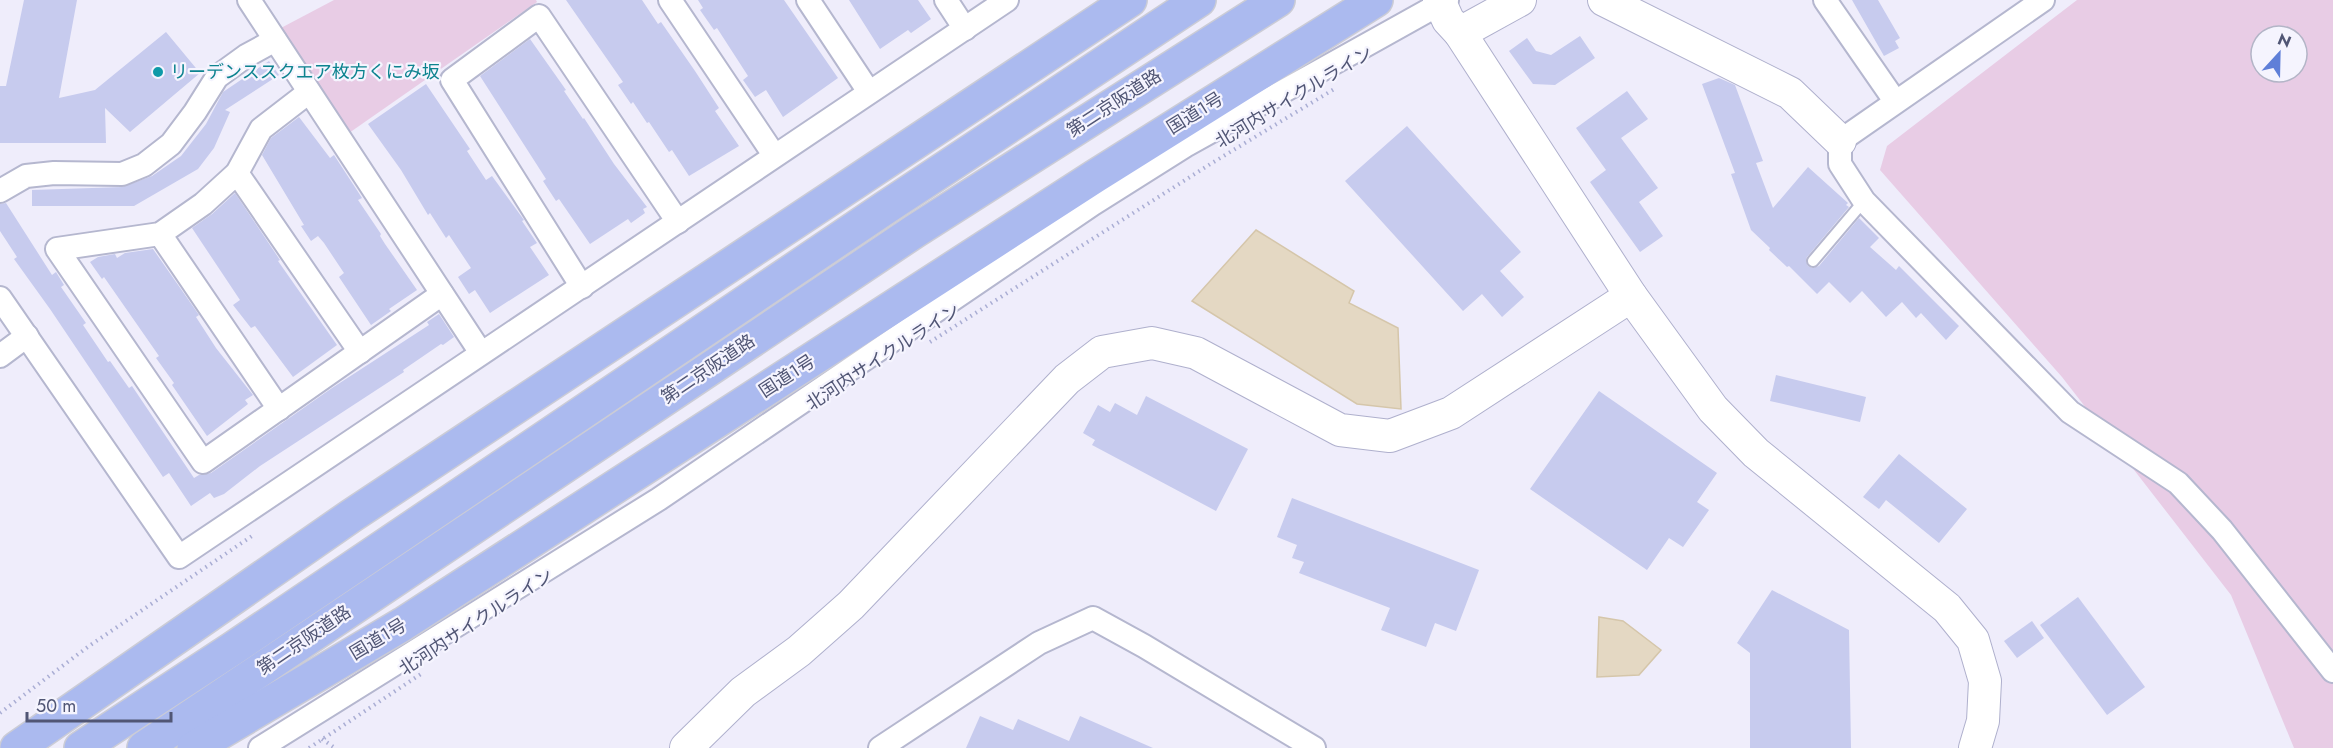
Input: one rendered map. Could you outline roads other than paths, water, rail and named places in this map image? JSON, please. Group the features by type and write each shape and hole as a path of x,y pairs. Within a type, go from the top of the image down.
{"highway":[{"path":"16,748 351,516 1130,0"},
{"name":"第二京阪道路","path":"81,748 1199,0"},
{"name":"第二京阪道路","path":"144,748 915,231 1278,0"},
{"name":"国道1号","path":"194,748 403,624 1094,177 1376,0"}],"street":[{"path":"249,0 481,353"},
{"path":"670,0 774,155"},
{"path":"808,0 869,92"},
{"path":"946,0 965,29"},
{"path":"0,298 179,557 1007,0"},
{"path":"1460,33 1520,0"},
{"path":"1604,0 1790,93 1840,141 1840,164 1864,201 2070,412 2178,483 2222,530 2333,671"},
{"path":"1825,0 1895,101"},
{"path":"1840,141 2043,0"},
{"path":"260,748 659,499 1093,204 1185,146 1442,1 1448,20 1460,33 1631,296 1713,409 1756,453 1947,608 1972,640 1984,681 1983,721 1975,748"},
{"path":"582,287 452,80 539,16 678,222"},
{"path":"0,191 26,176 54,172 122,174 144,165 171,144 217,77 246,56 275,40"},
{"path":"309,92 261,129 237,173 203,204 160,234 57,249 203,462 442,294"},
{"path":"237,173 360,352"},
{"path":"160,234 279,409"},
{"path":"686,748 743,692 799,651 851,604 1067,379 1102,352 1152,343 1196,353 1340,430 1390,436 1451,413 1631,296"},
{"path":"0,356 27,336"},
{"path":"880,748 1039,643 1093,618 1314,748"}],"lane":[{"path":"1813,261 1864,201"}],"place":[{"name":"リーデンススクエア枚方くにみ坂","path":"158,72"}]}
